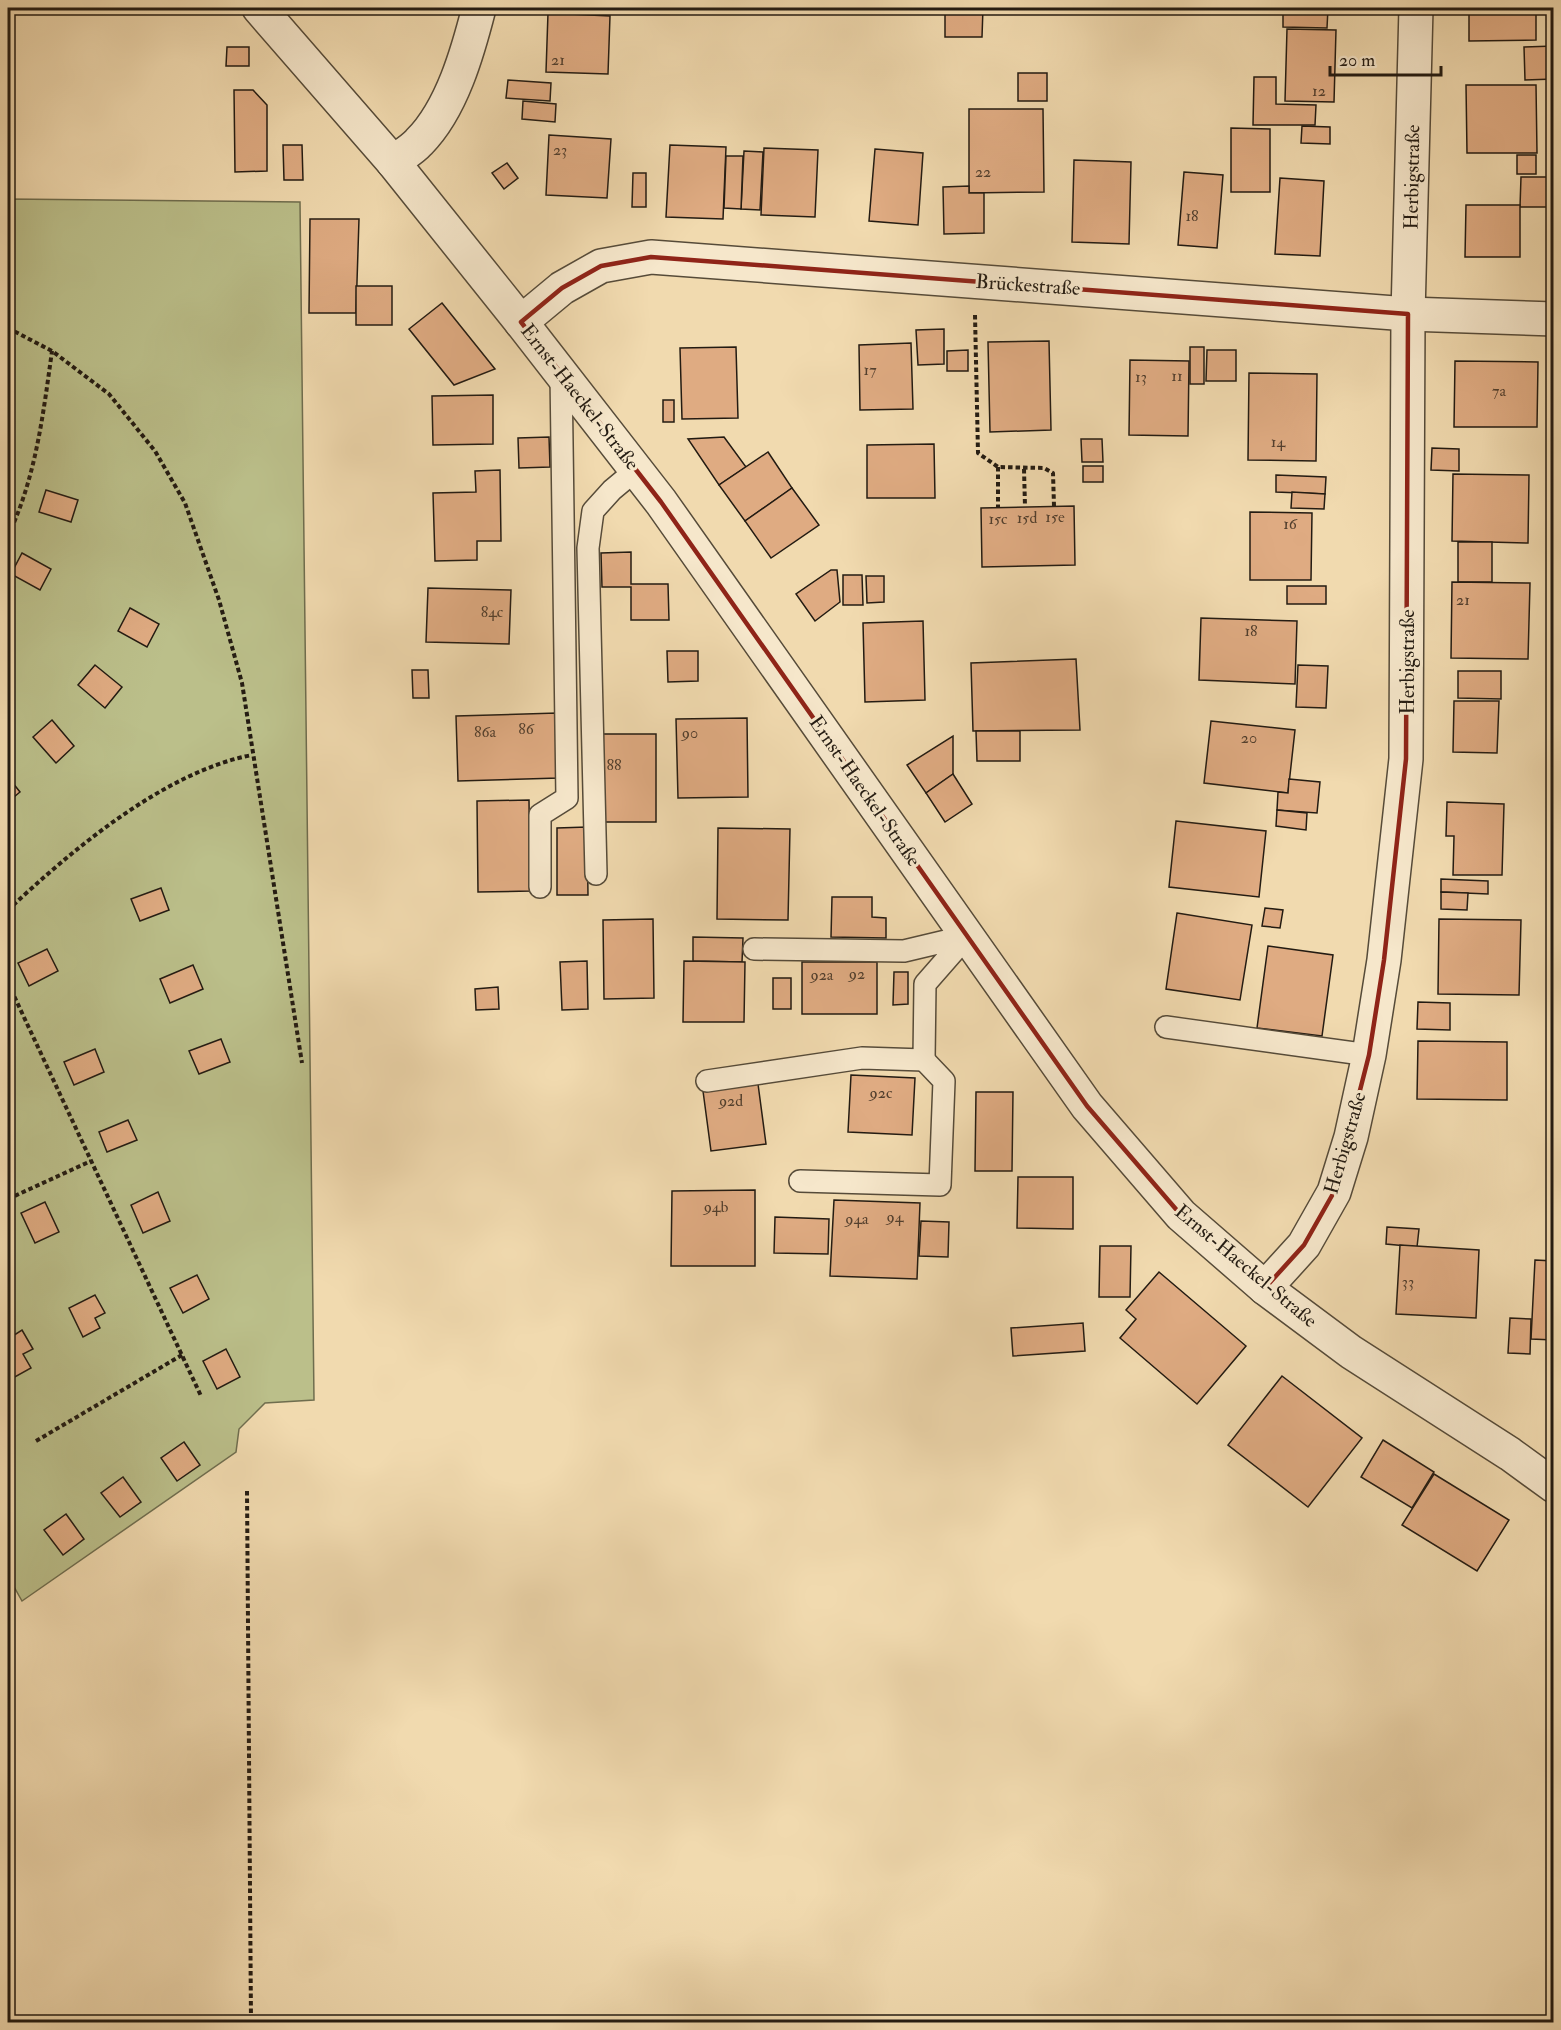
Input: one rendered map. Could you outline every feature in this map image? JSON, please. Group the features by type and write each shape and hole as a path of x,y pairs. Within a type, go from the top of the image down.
{"street":[{"name":"Ernst-Haeckel-Straße","path":"259,8 393,162 636,471 1087,1106 1181,1215 1265,1288 1352,1352 1510,1454 1554,1486"},
{"path":"393,162 419,142 446,103 466,57 479,8"},
{"name":"Herbigstraße","path":"1265,1288 1304,1245 1334,1192 1351,1137 1369,1054 1384,960 1406,759 1408,314 1416,8"},
{"name":"Brückestraße","path":"521,322 562,288 601,266 651,257 1408,314 1554,319"}],"lane":[{"path":"540,887 540,815 567,798 561,373"},
{"path":"596,874 588,548 593,511 612,490 636,471"},
{"path":"754,949 904,951 967,936"},
{"path":"800,1181 940,1185 944,1081 924,1060 925,984 967,936"},
{"path":"1166,1027 1369,1054"},
{"path":"707,1081 862,1058 924,1060"}],"path":[{"path":"974,281 978,453 998,467 1044,468 1053,473 1054,506"},
{"path":"8,327 52,351 109,394 155,451 185,503 219,600 242,683 302,1063"},
{"path":"8,536 26,492 41,429 52,351"},
{"path":"998,467 998,507"},
{"path":"1024,469 1025,506"},
{"path":"8,910 87,841 165,789 222,760 252,755"},
{"path":"8,983 201,1396"},
{"path":"8,1199 91,1161"},
{"path":"36,1441 182,1355"},
{"path":"247,1491 251,2022"}],"highlighted area":[{"path":"651,257 1408,314 1406,759 1384,960 1369,1055 1334,1192 1304,1245 1265,1288 1181,1215 1087,1106 661,502 521,322 562,288 601,266"}],"green space":[{"path":"8,199 300,202 314,1400 265,1403 239,1429 236,1452 22,1601 8,1576"}],"building":[{"path":"945,8 983,8 982,37 945,37"},
{"path":"1283,8 1328,8 1327,28 1283,27"},
{"path":"1469,8 1536,8 1536,40 1469,41"},
{"path":"548,13 610,16 608,74 546,72"},
{"path":"1287,29 1336,30 1334,102 1285,101"},
{"path":"1554,46 1554,79 1525,80 1524,47"},
{"path":"227,47 249,47 249,66 226,66"},
{"path":"1018,73 1047,73 1047,101 1018,101"},
{"path":"1254,77 1276,77 1276,104 1316,105 1315,125 1253,125"},
{"path":"508,80 551,83 550,101 506,98"},
{"path":"1466,85 1536,85 1537,153 1467,153"},
{"path":"234,90 253,90 267,105 267,171 235,172"},
{"path":"523,101 556,104 555,122 522,119"},
{"path":"969,109 1043,109 1044,192 969,193"},
{"path":"1302,126 1330,127 1330,144 1301,143"},
{"path":"1231,128 1270,129 1270,192 1231,192"},
{"path":"549,135 611,139 607,198 546,195"},
{"path":"283,145 302,145 303,180 284,180"},
{"path":"670,145 726,147 723,219 666,217"},
{"path":"764,148 818,150 815,217 761,215"},
{"path":"875,149 923,153 918,225 869,221"},
{"path":"744,151 763,152 760,210 741,209"},
{"path":"1517,155 1536,155 1536,174 1517,174"},
{"path":"726,156 743,156 741,209 724,208"},
{"path":"1074,160 1131,162 1129,244 1072,242"},
{"path":"507,163 518,178 504,189 492,173"},
{"path":"1184,172 1223,175 1217,248 1178,245"},
{"path":"633,173 646,173 646,207 632,207"},
{"path":"1521,177 1551,177 1550,207 1520,207"},
{"path":"1280,178 1324,181 1320,256 1275,254"},
{"path":"969,186 969,193 984,193 984,233 944,234 943,187"},
{"path":"1466,205 1520,205 1520,257 1465,257"},
{"path":"310,219 359,219 356,313 309,313"},
{"path":"356,286 392,286 392,325 356,325"},
{"path":"442,303 495,369 454,385 409,329"},
{"path":"944,329 944,364 918,365 916,330"},
{"path":"1049,341 1051,430 990,432 988,342"},
{"path":"911,343 913,409 860,410 859,345"},
{"path":"736,347 738,418 682,419 680,348"},
{"path":"1190,347 1204,347 1204,384 1190,384"},
{"path":"968,350 968,371 947,371 947,351"},
{"path":"1207,350 1236,350 1236,381 1206,381"},
{"path":"1130,360 1189,361 1188,436 1129,435"},
{"path":"1455,361 1538,362 1537,427 1454,427"},
{"path":"1249,373 1317,374 1316,461 1248,460"},
{"path":"493,395 493,444 433,445 432,396"},
{"path":"663,400 674,400 674,422 663,422"},
{"path":"549,437 550,467 519,468 518,438"},
{"path":"724,437 746,467 719,485 688,439"},
{"path":"1081,439 1102,439 1103,462 1082,462"},
{"path":"934,444 935,498 867,498 867,445"},
{"path":"1432,448 1459,449 1459,471 1431,470"},
{"path":"768,452 792,488 745,521 719,485"},
{"path":"1083,466 1103,466 1103,482 1083,482"},
{"path":"500,470 501,541 477,541 477,560 435,561 433,493 476,492 475,471"},
{"path":"1453,474 1529,475 1528,543 1452,541"},
{"path":"1276,475 1326,477 1325,494 1276,492"},
{"path":"792,488 819,525 771,558 745,521"},
{"path":"46,490 78,500 71,522 39,512"},
{"path":"1292,492 1325,494 1324,509 1291,508"},
{"path":"1074,506 1075,565 982,567 981,508"},
{"path":"1250,512 1312,513 1311,580 1250,580"},
{"path":"1458,542 1492,542 1492,582 1458,582"},
{"path":"631,552 631,584 668,584 669,620 631,620 631,587 602,587 601,553"},
{"path":"22,553 51,569 40,590 11,574"},
{"path":"831,570 837,570 840,602 815,621 796,594"},
{"path":"843,575 862,575 863,605 843,605"},
{"path":"866,576 884,576 884,602 867,603"},
{"path":"1452,582 1530,583 1528,659 1451,658"},
{"path":"1287,586 1326,586 1326,604 1287,604"},
{"path":"428,588 511,590 509,644 426,642"},
{"path":"130,608 159,624 147,647 118,631"},
{"path":"1201,618 1297,621 1295,684 1199,680"},
{"path":"923,621 925,700 865,702 863,623"},
{"path":"667,651 698,651 698,681 668,682"},
{"path":"1076,659 1080,730 973,731 971,663"},
{"path":"95,665 122,687 105,708 78,685"},
{"path":"1298,665 1328,666 1326,708 1296,707"},
{"path":"412,670 428,670 429,698 413,698"},
{"path":"1458,671 1501,671 1501,699 1458,698"},
{"path":"1454,701 1499,701 1497,753 1453,752"},
{"path":"557,713 559,778 458,781 456,716"},
{"path":"747,718 748,797 678,798 676,719"},
{"path":"52,720 74,746 56,763 33,737"},
{"path":"1211,721 1295,730 1288,793 1204,783"},
{"path":"976,731 1020,731 1020,761 977,761"},
{"path":"603,734 656,734 656,822 603,822"},
{"path":"953,736 953,774 926,793 907,765"},
{"path":"953,774 972,804 945,822 926,793"},
{"path":"8,777 20,792 8,802"},
{"path":"1289,779 1320,782 1317,813 1277,810 1278,792 1288,793"},
{"path":"529,800 530,891 478,892 477,801"},
{"path":"1447,802 1504,804 1502,875 1453,875 1454,836 1446,836"},
{"path":"1277,810 1307,813 1306,830 1276,826"},
{"path":"1176,821 1266,831 1259,897 1169,887"},
{"path":"587,827 588,895 557,895 557,828"},
{"path":"718,828 790,829 788,920 717,919"},
{"path":"1441,879 1488,881 1488,894 1441,892"},
{"path":"161,888 169,910 140,921 131,899"},
{"path":"1441,892 1468,893 1467,910 1441,909"},
{"path":"832,897 872,897 872,917 886,918 886,938 831,937"},
{"path":"1265,908 1283,910 1280,928 1262,926"},
{"path":"1177,913 1252,925 1240,1000 1166,989"},
{"path":"653,919 654,998 604,999 603,920"},
{"path":"1439,919 1521,920 1519,995 1438,994"},
{"path":"693,937 743,938 742,962 693,961"},
{"path":"1268,946 1333,955 1322,1036 1257,1028"},
{"path":"47,949 58,971 29,986 18,963"},
{"path":"587,961 588,1009 562,1010 560,962"},
{"path":"684,961 745,962 744,1022 683,1022"},
{"path":"802,962 877,962 877,1014 802,1014"},
{"path":"193,965 203,989 170,1003 160,979"},
{"path":"894,972 908,972 908,1004 893,1005"},
{"path":"773,978 791,978 791,1009 773,1009"},
{"path":"498,987 499,1009 476,1010 475,989"},
{"path":"1418,1002 1450,1003 1450,1030 1417,1029"},
{"path":"221,1039 230,1062 199,1074 189,1051"},
{"path":"1418,1041 1507,1042 1507,1100 1417,1099"},
{"path":"95,1049 104,1072 74,1085 64,1062"},
{"path":"851,1075 915,1078 912,1135 848,1132"},
{"path":"758,1084 766,1144 711,1151 703,1091"},
{"path":"976,1092 1013,1092 1012,1171 975,1171"},
{"path":"128,1120 137,1140 107,1152 99,1132"},
{"path":"1018,1177 1073,1177 1073,1229 1017,1228"},
{"path":"755,1190 755,1266 671,1266 672,1191"},
{"path":"158,1192 170,1221 143,1233 131,1205"},
{"path":"834,1200 920,1203 917,1279 830,1276"},
{"path":"45,1202 59,1232 35,1243 21,1213"},
{"path":"775,1217 829,1219 828,1254 774,1253"},
{"path":"921,1221 949,1222 948,1257 919,1256"},
{"path":"1387,1227 1419,1229 1417,1247 1386,1244"},
{"path":"1400,1245 1479,1250 1476,1318 1396,1314"},
{"path":"1100,1246 1131,1246 1130,1297 1099,1297"},
{"path":"1535,1260 1554,1261 1554,1340 1531,1339"},
{"path":"1159,1272 1246,1346 1197,1404 1120,1338 1136,1319 1126,1310"},
{"path":"197,1275 209,1299 183,1313 170,1288"},
{"path":"95,1295 105,1313 95,1318 100,1328 83,1337 69,1308"},
{"path":"1510,1318 1531,1319 1530,1354 1508,1353"},
{"path":"1083,1323 1085,1351 1013,1356 1011,1328"},
{"path":"22,1330 33,1349 23,1354 31,1368 13,1378 8,1369 8,1339"},
{"path":"226,1349 240,1377 217,1389 203,1361"},
{"path":"1282,1376 1362,1438 1308,1507 1228,1445"},
{"path":"1383,1440 1434,1472 1412,1508 1361,1477"},
{"path":"184,1442 200,1465 177,1481 161,1458"},
{"path":"1434,1474 1509,1520 1477,1571 1402,1525"},
{"path":"123,1477 141,1502 120,1517 101,1493"},
{"path":"66,1514 84,1539 63,1555 44,1530"}]}
